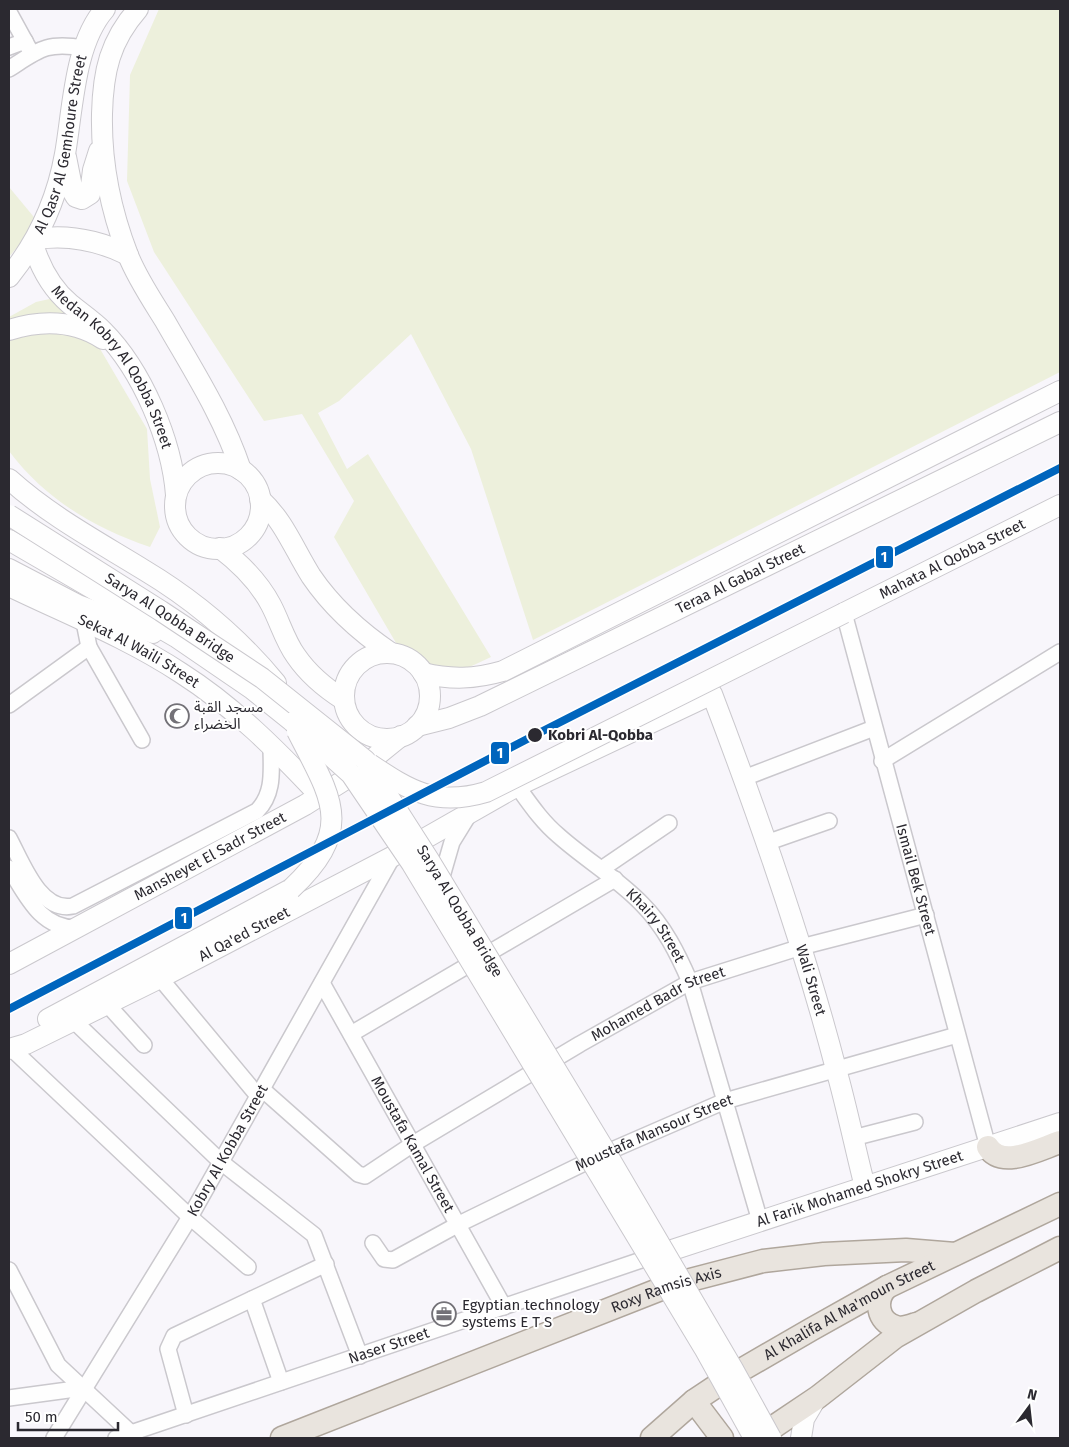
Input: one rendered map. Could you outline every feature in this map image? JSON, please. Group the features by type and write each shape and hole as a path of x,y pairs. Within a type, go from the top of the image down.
{"main road":[{"name":"Al Qasr Al Gemhoure Street","path":"9,277 34,242 50,208 65,156 72,98 84,48 105,9"},
{"name":"Al Qasr Al Gemhoure Street","path":"128,256 109,190 103,145 102,99 109,56 123,26 138,9"},
{"path":"65,156 74,194 79,198 86,198 91,191 94,170 103,145"},
{"path":"34,242 52,237 83,239 106,245 128,256 216,409 240,470"},
{"name":"Medan Kobry Al Qobba Street","path":"34,242 43,271 51,284 71,305 103,330 120,350 137,378 164,436 173,466 176,495"},
{"path":"9,330 35,323 62,324 88,331 120,350"},
{"path":"1055,393 1060,421"},
{"name":"Teraa Al Gabal Street","path":"423,672 457,678 492,674 513,666 1055,393"},
{"name":"Teraa Al Gabal Street","path":"409,731 465,713 1060,421"},
{"path":"260,499 259,517 251,532 238,544 220,548 203,546 195,542 182,530 176,513 176,495 184,480 198,468 206,465 224,464 240,470 253,482 260,499 282,524 302,561 328,598 361,631 391,653 409,659 423,672 430,691 427,710 409,731 382,738 373,736 356,726 346,710 344,700 346,681 356,665 372,655 391,653"},
{"path":"9,479 57,518 145,570 190,601 245,649 286,697"},
{"name":"Mahata Al Qobba Street","path":"365,760 409,789 439,798 471,797 486,792 1060,505"},
{"name":"Sarya Al Qobba Bridge","path":"9,516 161,611 262,678 365,760 429,860 604,1149 733,1369 771,1438"},
{"name":"Sarya Al Qobba Bridge","path":"9,540 176,637 252,689 293,722 351,774 412,864 712,1362 755,1438"},
{"path":"220,548 244,568 263,590 288,643 304,667 316,680 344,700"},
{"path":"9,569 106,617 141,630 176,637"},
{"name":"Sekat Al Waili Street","path":"9,586 142,649 182,674 218,700 271,746 320,796"},
{"path":"620,612 629,631"},
{"name":"Wali Street","path":"517,786 712,694 744,778 801,948 836,1068 865,1187"},
{"path":"10,1046 291,889 321,855 327,842 333,811 330,798 318,771 293,722"},
{"path":"296,770 320,763 356,726"},
{"name":"Mansheyet El Sadr Street","path":"9,964 320,796 354,774 409,731"},
{"path":"474,809 517,786"},
{"name":"Al Qa'ed Street","path":"10,1046 74,1021 160,978 398,854 474,809"},
{"name":"Al Farik Mohamed Shokry Street","path":"660,1254 1060,1124"},
{"path":"988,1147 995,1155 1008,1158 1060,1142"},
{"name":"Al Khalifa Al Ma'moun Street","path":"652,1438 694,1401 736,1373 887,1287 1060,1204"},
{"path":"755,1438 818,1397 881,1347 916,1324 1060,1248"},
{"name":"Roxy Ramsis Axis","path":"282,1438 671,1285 763,1261 824,1254 906,1250 955,1254"},
{"path":"887,1287 879,1302 881,1315 885,1320 897,1327 916,1324"},
{"path":"801,1438 807,1413 818,1397"},
{"path":"694,1401 722,1438"}],"street":[{"path":"9,12 29,48"},
{"path":"9,47 44,48 60,45 84,48"},
{"path":"9,69 29,48"},
{"name":"Ismail Bek Street","path":"844,613 882,761 926,915 988,1147"},
{"path":"84,622 89,648 142,740"},
{"path":"9,705 89,648"},
{"path":"882,761 1060,652"},
{"path":"744,778 874,728"},
{"path":"9,838 43,897 56,906 73,906 257,811 266,800 271,784 271,746"},
{"name":"Khairy Street","path":"517,786 538,815 559,836 615,878 643,904 663,928 690,982 760,1221"},
{"path":"441,880 452,842 474,809"},
{"path":"766,842 829,821"},
{"path":"603,868 669,823"},
{"path":"398,854 421,859 441,880 484,956 550,1063 660,1254"},
{"name":"Kobry Al Kobba Street","path":"54,1438 190,1217 322,983 398,854"},
{"path":"9,868 41,916 53,924 75,928"},
{"path":"350,1034 615,878"},
{"name":"Mohamed Badr Street","path":"160,978 260,1093 361,1175 369,1175 413,1144 690,982 801,948 926,915"},
{"name":"Moustafa Kamal Street","path":"322,983 504,1307"},
{"path":"107,1004 144,1045"},
{"path":"74,1021 221,1162 314,1234 360,1356"},
{"name":"Moustafa Mansour Street","path":"374,1243 384,1259 391,1261 458,1224 603,1154 725,1101 957,1035"},
{"path":"10,1046 190,1217 248,1266"},
{"path":"853,1138 915,1122"},
{"name":"Naser Street","path":"116,1438 660,1254"},
{"path":"186,1414 168,1349 171,1340 178,1334 326,1264"},
{"path":"9,1270 52,1356 131,1432"},
{"path":"252,1299 281,1382"},
{"path":"9,1398 84,1388"}],"green space":[{"path":"159,9 1060,9 1060,372 533,640 471,449 411,334 339,401 318,413 347,469 368,454 491,657 444,679 406,660 334,537 354,501 302,414 264,421 154,252 127,181 130,75"},
{"path":"9,187 38,222 9,257"},
{"path":"54,298 79,313 147,429 150,479 160,527 150,547 109,531 72,510 38,484 9,451 9,317 36,302"}],"transit line":[{"name":"1","path":"9,1009 533,736 1060,468"}],"place":[{"name":"مسجد القبة الخضراء","path":"177,716"},
{"name":"Kobri Al-Qobba","path":"535,735"},
{"name":"Egyptian technology systems E T S","path":"444,1314"}]}
